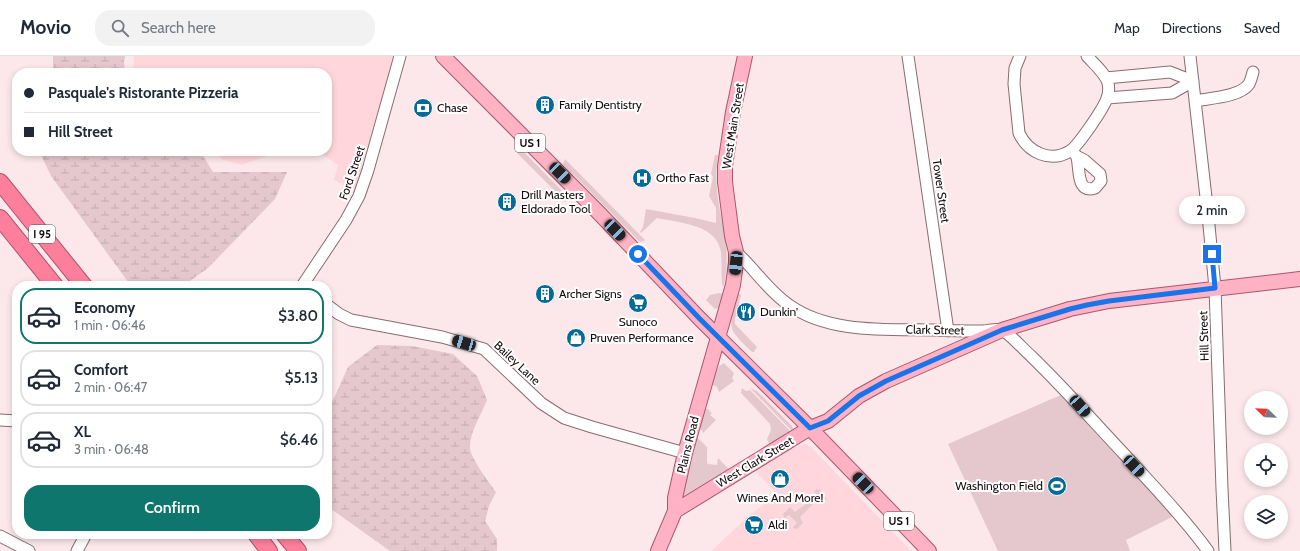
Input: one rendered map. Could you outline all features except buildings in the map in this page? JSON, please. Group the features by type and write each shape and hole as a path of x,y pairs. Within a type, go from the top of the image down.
{"highway":[{"name":"I 95","path":"0,182 80,281"},
{"name":"I 95","path":"0,218 51,281"},
{"path":"260,539 269,551"},
{"path":"288,539 298,551"}],"main road":[{"name":"US 1","path":"443,56 810,428 929,551"},
{"name":"West Main Street","path":"719,337 733,285 736,263 736,252 732,236 725,182 725,166 733,112 745,56"},
{"name":"Clark Street","path":"1002,330 1070,309 1109,301 1300,279"},
{"name":"West Clark Street","path":"675,511 810,428 828,421 859,396 886,381 1002,330"},
{"name":"Plains Road","path":"658,551 675,511 675,498 685,454 719,337"}],"street":[{"name":"Ford Street","path":"305,281 346,220 359,196 368,170 400,56"},
{"name":"Tower Street","path":"908,56 929,197 952,331"},
{"path":"1020,56 1015,68 1014,84 1018,128 1023,141 1033,150 1046,156 1074,154 1107,98 1108,88 1106,78 1087,56"},
{"name":"Hill Street","path":"1190,56 1215,288 1225,548 1206,549"},
{"path":"1106,78 1170,72 1193,82"},
{"path":"1195,101 1237,93 1248,85 1253,72"},
{"path":"1107,98 1172,93 1193,82"},
{"name":"Clark Street","path":"736,252 788,305 814,319 853,328 952,331 1002,330"},
{"name":"Bailey Lane","path":"332,309 345,318 442,337 484,348 541,403 564,418 685,454"},
{"path":"1002,330 1014,340 1080,406 1165,499 1206,549"},
{"path":"952,331 962,348"},
{"path":"0,420 12,421"},
{"path":"0,536 29,551"},
{"path":"77,551 83,539"}],"shaded area":[{"path":"134,56 394,56 355,190 334,180 338,165 324,156 332,156 332,68 133,68"},
{"path":"219,156 268,156 242,165 221,159"},
{"path":"805,444 812,448 911,551 711,551 751,514 777,494 754,470 790,449"}],"green space":[{"path":"53,56 125,56 125,68 53,68"},
{"path":"517,148 520,148 568,197 565,202 515,151"},
{"path":"715,155 718,155 716,174 717,192 727,250 724,287 722,284 721,253 718,243 713,236 705,230 696,226 657,218 641,233 640,232 643,227 646,209 716,223 716,208 709,196 713,177 711,174"},
{"path":"41,156 203,156 213,172 287,172 275,199 208,268 190,281 127,281 51,176"},
{"path":"565,159 645,240 644,241 640,242 563,164"},
{"path":"719,293 723,294 720,306 715,309 706,300 710,295"},
{"path":"738,293 741,295 735,324 757,347 754,352 752,352 740,341 732,329 731,318"},
{"path":"377,345 412,346 453,354 477,376 487,400 473,430 470,449 477,464 496,492 489,506 485,521 497,539 497,551 390,551 332,510 332,402 348,367"},
{"path":"724,363 734,373 732,378 734,381 719,392 717,387 711,384 719,366"},
{"path":"742,388 746,391 750,390 791,433 770,446 767,439 771,430 770,424 741,393"},
{"path":"750,388 757,391 792,426 793,430 791,430"},
{"name":"Washington Field","path":"1063,394 1174,516 1126,540 1130,551 998,551 948,444"},
{"path":"705,408 710,410 709,411 712,413 710,415 716,420 704,433 699,428"},
{"path":"697,437 708,448 708,464 717,465 718,458 730,470 683,500 680,496 686,481"},
{"path":"819,489 827,499 826,500 821,496 800,517 803,523 797,529 793,528 797,523 789,515 784,518 783,514 790,507 795,512 817,496 814,491"}],"place":[{"name":"Family Dentistry","path":"545,105"},
{"name":"Chase","path":"423,108"},
{"name":"Ortho Fast","path":"642,178"},
{"name":"Drill Masters Eldorado Tool","path":"507,202"},
{"name":"Archer Signs","path":"545,294"},
{"name":"Sunoco","path":"638,303"},
{"name":"Dunkin'","path":"746,312"},
{"name":"Pruven Performance","path":"576,338"},
{"name":"Wines And More!","path":"780,479"},
{"name":"Washington Field","path":"1057,486"},
{"name":"Aldi","path":"754,525"}],"route":[{"path":"638,254 700,319 810,428 828,421 859,396 874,387 1002,330 1087,305 1215,288 1212,254"}]}
